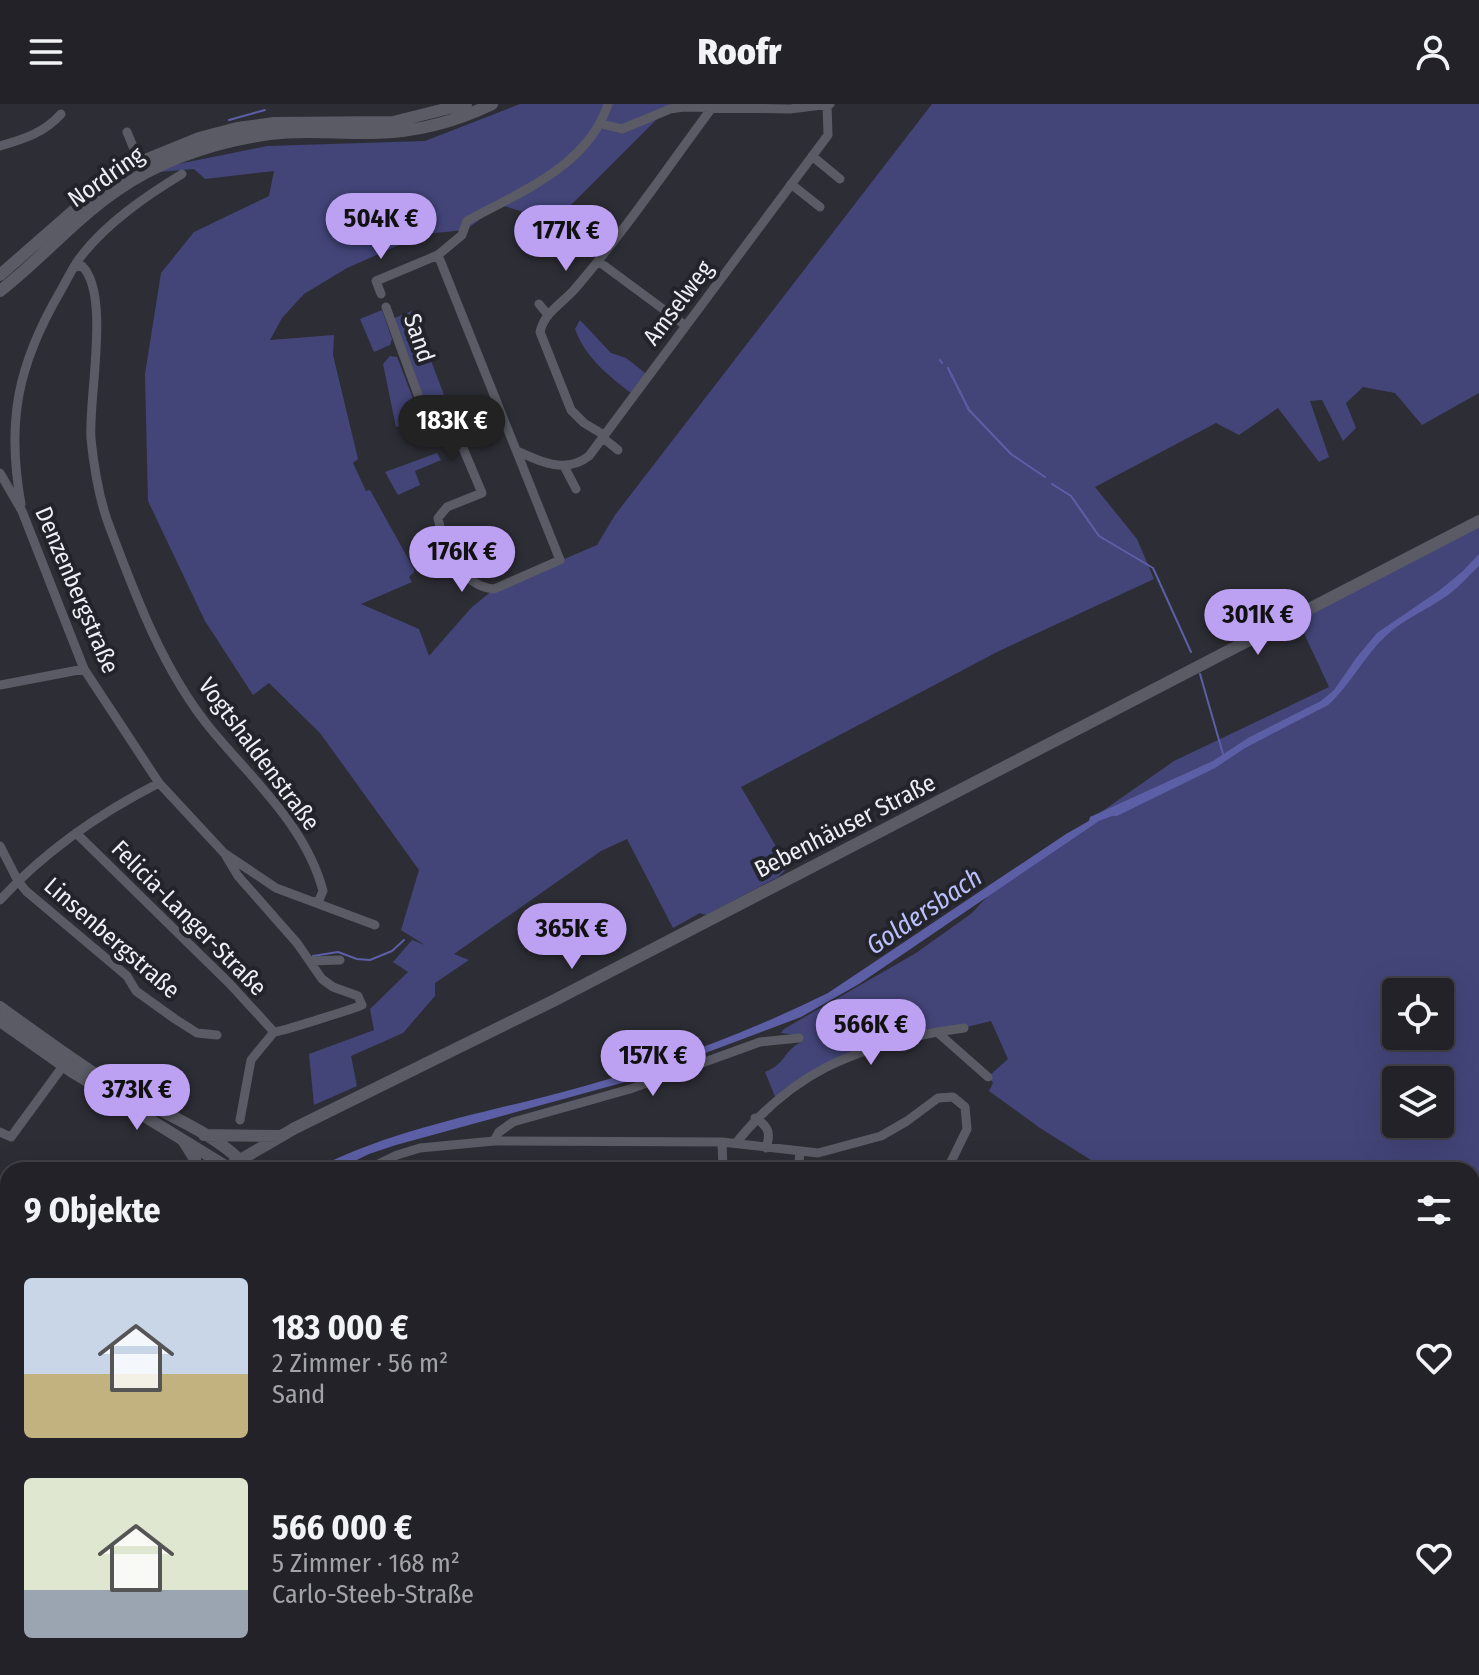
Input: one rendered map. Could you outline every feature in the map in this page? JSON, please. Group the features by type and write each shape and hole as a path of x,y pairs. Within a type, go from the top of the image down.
{"main road":[{"name":"Nordring","path":"0,275 104,184 199,138 274,123 393,122 466,104"},
{"name":"Nordring","path":"0,291 142,168 201,149 274,133 394,132 450,121 492,104"},
{"name":"Bebenhäuser Straße","path":"242,1162 281,1136 553,1001 1479,521"},
{"path":"0,1007 114,1086 204,1135 230,1162"},
{"path":"0,1021 63,1066 226,1162"},
{"path":"204,1135 281,1136"},
{"path":"181,1138 195,1162"}],"street":[{"path":"576,489 564,466 540,462 517,451 438,255 462,235 467,221 538,185 566,161 602,124 608,104"},
{"path":"602,124 622,129 670,109 683,107 790,109 828,104"},
{"name":"Amselweg","path":"564,466 581,463 589,456 828,135 828,104"},
{"path":"618,450 571,410 540,332 543,320 564,301 598,261 711,109"},
{"path":"0,146 35,135 61,114"},
{"path":"127,132 142,168"},
{"path":"812,156 840,179"},
{"path":"22,511 15,471 13,432 22,372 43,322 82,255 126,212 182,174"},
{"path":"791,184 820,207"},
{"name":"Sand","path":"381,294 376,281 438,255"},
{"path":"598,261 686,326"},
{"name":"Vogtshaldenstraße","path":"75,267 82,266 87,271 93,295 97,362 91,439 104,512 115,542 170,670 210,728 292,825 309,854 323,891 319,900 313,902"},
{"path":"539,304 548,315"},
{"name":"Sand","path":"386,307 422,406 438,407 449,415 482,493 441,512 438,518 439,527 462,572 472,582 485,588 494,589 560,560 517,451"},
{"path":"2,476 15,471"},
{"name":"Denzenbergstraße","path":"2,476 22,511 84,669 159,783 224,853 276,888 375,925"},
{"path":"0,685 84,669"},
{"path":"0,900 76,833 113,807 159,783"},
{"name":"Felicia-Langer-Straße","path":"76,833 230,984 274,1032"},
{"name":"Linsenbergstraße","path":"0,846 26,891 127,976 136,991 197,1033 217,1035"},
{"path":"224,853 238,876 311,961 322,979 333,987 358,996 362,1005 274,1032 251,1060 240,1120"},
{"path":"311,961 340,960"},
{"path":"736,1143 755,1118 779,1096 834,1062 937,1032 964,1028"},
{"path":"937,1032 988,1077"},
{"path":"494,1141 499,1132 513,1122 630,1089 760,1042 799,1038"},
{"path":"0,1132 11,1137 63,1066"},
{"path":"383,1162 420,1148 494,1141 722,1142 818,1153 871,1140 901,1125 938,1098 953,1097 965,1107 967,1129 951,1162"},
{"path":"755,1118 764,1123 769,1132 766,1148"},
{"path":"722,1142 723,1162"},
{"path":"799,1162 800,1153"}],"shaded area":[{"path":"520,104 683,104 657,119 547,229 527,213 501,205 465,230 424,234 347,268 304,294 282,318 270,340 334,335 333,355 358,459 353,463 366,491 370,490 415,571 409,577 412,582 361,604 419,629 429,656 471,608 494,589 597,545 615,515 932,104 1479,104 1479,393 1422,425 1395,393 1363,387 1346,403 1356,428 1343,441 1322,400 1310,401 1329,457 1319,462 1278,408 1239,435 1216,423 1095,487 1137,539 1154,579 999,651 741,787 777,848 800,857 778,877 706,915 700,913 673,928 627,839 601,851 454,954 469,960 435,983 435,996 403,1033 351,1056 357,1086 314,1105 309,1054 374,1030 370,1009 408,972 393,962 412,940 425,945 401,930 419,870 320,733 269,683 253,695 205,621 148,501 145,374 161,273 194,232 269,196 274,171 205,179 194,169 159,172 178,164 267,146 425,141"},
{"path":"382,310 392,339 390,345 374,352 360,319"},
{"path":"412,311 446,400 438,407 422,406 392,319"},
{"path":"580,320 611,353 626,358 649,376 635,396 592,358 575,329"},
{"path":"390,356 397,357 417,409 409,417 408,424 396,427 383,364"},
{"path":"437,453 441,460 415,471 420,485 398,495 385,472"},
{"path":"1479,522 1479,1162 1094,1162 989,1091 993,1083 988,1077 1008,1059 991,1021 861,1053 776,1099 765,1072 801,1042 798,1035 781,1033 784,1029 916,953 972,913 1001,882 1174,761 1329,687 1296,616"},
{"path":"1479,554 1479,566 1457,588 1389,633 1328,705 1245,748 1215,768 1117,816 1099,821 859,984 801,1017 636,1079 396,1145 352,1162 330,1162 402,1134 593,1084 662,1062 730,1037 828,993 1089,821 1090,817 1213,761 1248,738 1321,701 1334,690 1377,633 1463,571"}],"waterway":[{"path":"229,120 265,110"},
{"path":"948,368 969,410 1011,454 1045,477"},
{"path":"1052,484 1071,496 1099,536 1153,568 1191,652"},
{"path":"1200,674 1223,754"},
{"path":"313,956 338,952 370,960 392,951 404,940"}],"water label":[{"name":"Goldersbach","path":"924,911"}]}
